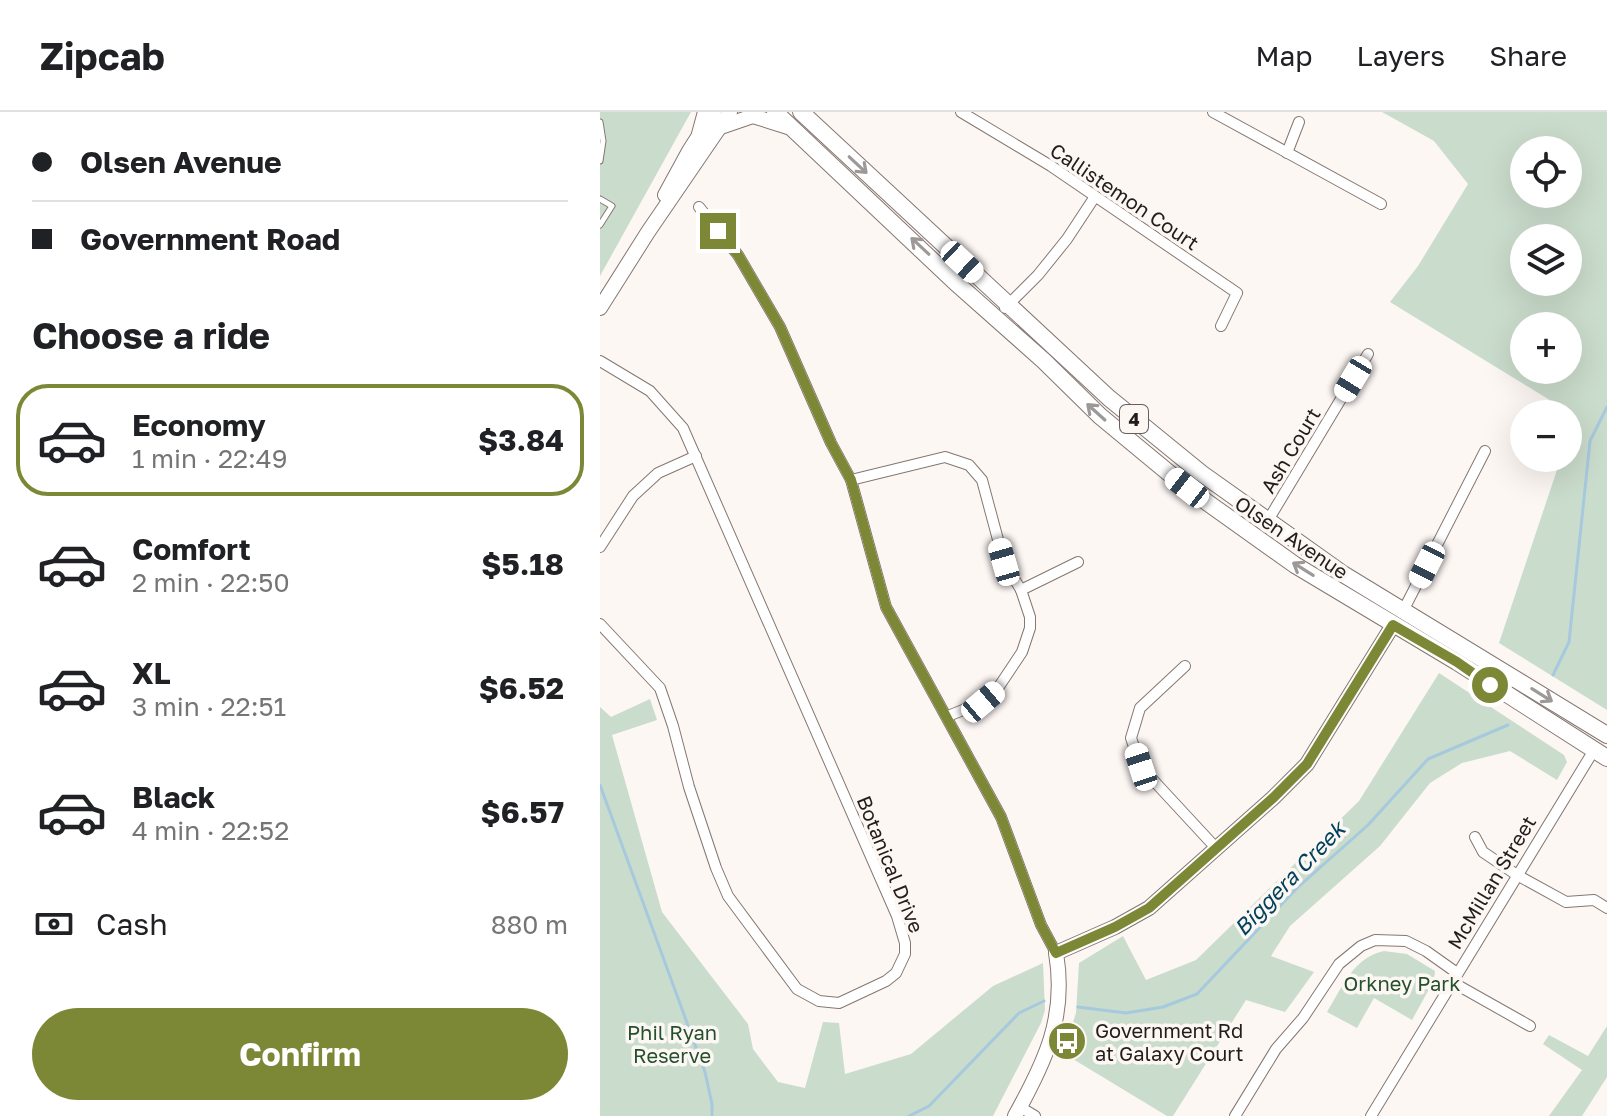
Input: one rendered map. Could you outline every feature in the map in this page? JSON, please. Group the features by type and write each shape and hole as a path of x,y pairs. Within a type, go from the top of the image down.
{"main road":[{"path":"700,134 706,112"},
{"name":"Olsen Avenue","path":"775,112 1070,388 1198,497 1295,565 1446,655 1600,754"},
{"name":"Olsen Avenue","path":"801,112 1153,435 1267,522 1343,574 1607,735"}],"street":[{"path":"648,232 673,179 714,112"},
{"path":"600,308 730,112"},
{"name":"Callistemon Court","path":"961,112 1051,166 1237,293 1221,326"},
{"path":"1213,112 1381,204"},
{"path":"721,127 753,116 792,128"},
{"path":"1287,153 1299,122"},
{"path":"996,320 1067,239 1094,198"},
{"path":"699,207 738,255 780,327 831,443 851,480 886,607 1001,817 1041,925 1056,953 1060,1008 1048,1052 1018,1112 1035,1116"},
{"name":"Ash Court","path":"1267,522 1368,354"},
{"name":"Botanical Drive","path":"600,361 650,391 683,428 897,916 905,954 896,973 886,981 839,1003 819,1001 797,989 728,896 693,801 660,688 600,624"},
{"path":"1056,953 1149,908 1307,764 1404,609 1485,451"},
{"path":"600,547 633,496 658,473 696,456"},
{"path":"851,480 937,457 961,460 982,480 1004,562 1021,590 1030,617 1030,628 1022,652 996,691 983,702 948,716"},
{"path":"1021,590 1078,562"},
{"path":"1185,666 1140,708 1131,738 1141,767 1216,848"},
{"name":"McMillan Street","path":"1371,1116 1517,875 1600,754"},
{"path":"1475,837 1483,852 1566,902 1594,900 1607,908"},
{"path":"1235,1116 1276,1049 1303,1018 1339,964 1361,946 1375,940 1406,941 1426,951 1454,978 1530,1026"}],"lane":[{"path":"600,122 603,141 600,161"},
{"path":"600,199 612,206 600,225"}],"green space":[{"path":"600,112 691,112 600,276"},
{"path":"1382,112 1607,112 1607,710 1499,643 1556,472 1582,472 1582,400 1550,400 1524,384 1582,384 1582,312 1510,312 1510,376 1390,302 1418,266 1468,184 1434,141"},
{"path":"1439,673 1564,755 1567,762 1557,780 1510,751 1462,763 1430,783 1380,846 1290,926 1271,956 1314,972 1285,1012 1246,1000 1173,1116 1167,1116 1063,1053 1076,1013 1079,963 1123,936 1146,980 1196,960 1359,801"},
{"name":"Phil Ryan Reserve","path":"650,699 657,720 612,735 662,912 748,1024 753,1049 778,1082 805,1088 823,1022 839,1023 845,1074 911,1054 993,986 1043,963 1045,1010 1041,1023 993,1116 600,1116 600,707 611,717"},
{"name":"Orkney Park","path":"1384,951 1407,954 1435,971 1434,980 1412,1020 1374,998 1357,1028 1327,1012 1357,967 1364,960"},
{"path":"1607,1026 1607,1077 1582,1116 1549,1116 1582,1070 1543,1044 1549,1035 1588,1056"}],"waterway":[{"name":"Biggera Creek","path":"1553,675 1569,642 1590,441 1607,407"},
{"name":"Biggera Creek","path":"1078,1007 1126,1013 1163,1007 1197,994 1297,888 1368,825 1428,759 1508,725"},
{"path":"600,785 705,1072 712,1116"},
{"name":"Biggera Creek","path":"909,1116 929,1106 1019,1013 1044,1001"}],"place":[{"name":"Government Rd at Galaxy Court","path":"1067,1041"}],"route":[{"path":"718,231 738,255 780,327 831,443 851,480 886,607 1001,817 1041,925 1056,953 1149,908 1273,798 1307,764 1393,625 1490,685"}]}
